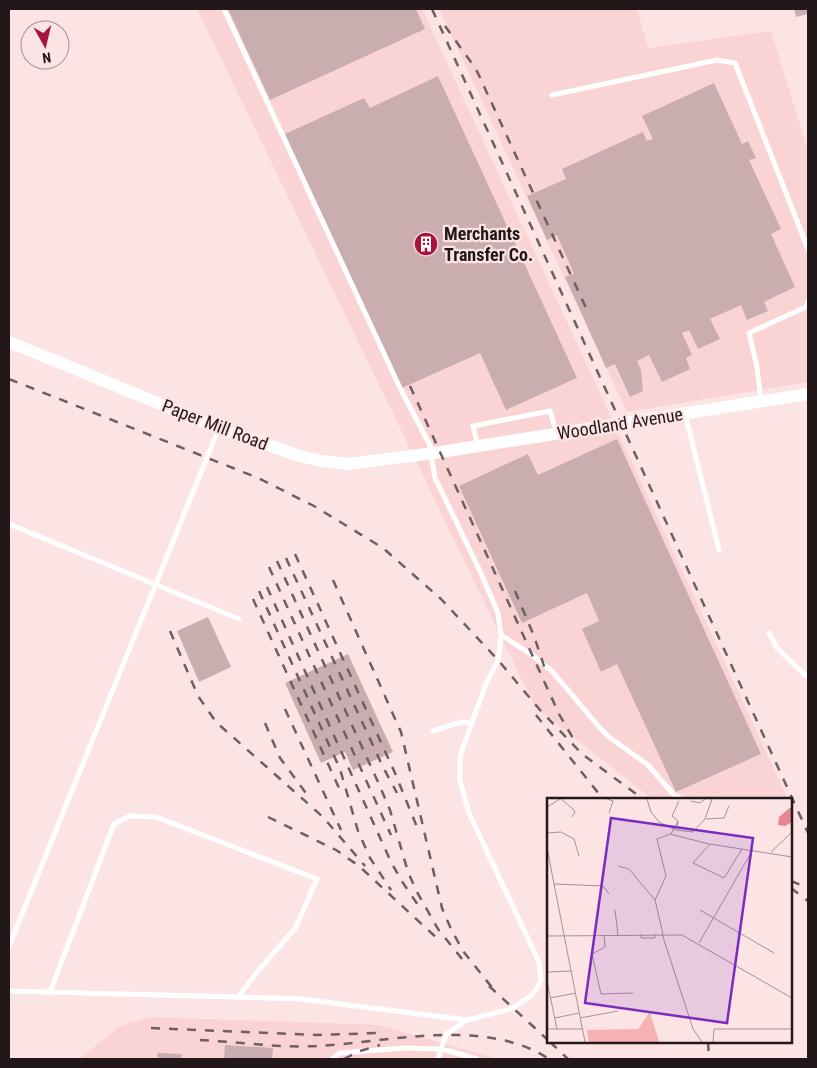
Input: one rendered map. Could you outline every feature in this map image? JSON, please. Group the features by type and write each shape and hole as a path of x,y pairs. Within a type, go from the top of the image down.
{"street":[{"name":"Paper Mill Road","path":"9,342 219,428 300,456 348,464 432,453"},
{"name":"Woodland Avenue","path":"432,453 808,394"}],"lane":[{"path":"224,9 432,453 435,478 498,613 501,635 498,660 486,684 460,759 460,781 469,812 539,962 541,981 532,996 514,1008 467,1020 446,1034 438,1059"},
{"path":"552,95 716,60 735,63 808,249"},
{"path":"761,402 757,367 750,333 806,307 808,301"},
{"path":"478,446 473,426 550,411 557,434"},
{"path":"685,414 719,550"},
{"path":"9,946 219,428"},
{"path":"9,524 239,620"},
{"path":"768,633 777,648 808,676"},
{"path":"501,635 547,666 600,728 648,765 674,795 681,798"},
{"path":"433,731 461,722 473,723"},
{"path":"50,992 114,824 130,816 156,817 316,879 296,927 238,997"},
{"path":"9,991 300,999 467,1020"},
{"path":"332,1059 340,1052 405,1048 442,1049 477,1059"}],"shaded area":[{"path":"197,9 422,9 788,798 651,798 535,707"},
{"path":"439,9 637,9 648,48 771,31 808,151 808,382 627,412"},
{"path":"152,1017 379,1025 499,1059 79,1059 120,1026"}],"building":[{"path":"228,9 416,9 425,29 270,100"},
{"path":"794,9 808,9 808,14 796,17"},
{"name":"Merchants Transfer Co.","path":"438,76 577,378 506,410 480,353 402,388 285,134 364,98 370,108"},
{"path":"714,83 742,144 748,141 756,158 749,160 781,229 771,234 795,287 764,302 768,311 747,320 741,305 710,319 720,339 698,349 689,330 682,333 692,355 686,358 690,369 662,382 649,355 637,361 641,370 643,391 630,397 615,364 606,368 565,277 574,274 557,235 547,240 527,196 566,179 562,169 643,132 647,141 653,139 642,116"},
{"path":"617,439 761,754 676,792 617,664 601,672 582,629 599,621 587,593 522,623 459,486 528,454 538,475"},
{"path":"208,617 231,667 199,682 177,631"},
{"path":"348,654 393,752 353,770 345,752 321,763 285,683"},
{"path":"225,1045 273,1048 272,1059 224,1059"},
{"path":"157,1054 182,1054 181,1059 158,1059"}],"railway":[{"path":"432,9 808,833"},
{"path":"445,26 476,69 587,310"},
{"path":"9,379 258,478 314,506 383,548 441,599 582,754 642,798"},
{"path":"410,386 559,714 574,740"},
{"path":"295,554 395,773 419,832"},
{"path":"286,558 383,767 397,793"},
{"path":"277,561 390,810 408,872 417,892 438,929 466,964"},
{"path":"269,567 391,835"},
{"path":"333,580 401,732 442,908 463,951 494,990"},
{"path":"267,587 391,862 418,905"},
{"path":"259,591 340,769 358,831 370,858 391,890"},
{"path":"515,591 534,636 545,669"},
{"path":"253,599 339,788"},
{"path":"170,631 198,696 216,722 323,817 365,866"},
{"path":"285,709 341,830"},
{"path":"536,715 602,798"},
{"path":"265,723 280,758 308,796"},
{"path":"268,817 336,850 359,866 441,942"},
{"path":"792,881 808,888"},
{"path":"792,889 808,901"},
{"path":"489,986 547,1039"},
{"path":"151,1028 317,1035 378,1033"},
{"path":"200,1040 274,1046 318,1046 405,1037 467,1035 496,1039 524,1046 549,1059"},
{"path":"551,1043 568,1059"},
{"path":"708,1043 709,1059"},
{"path":"344,1059 360,1051 380,1045"}],"place":[{"name":"Merchants Transfer Co.","path":"426,244"}]}
